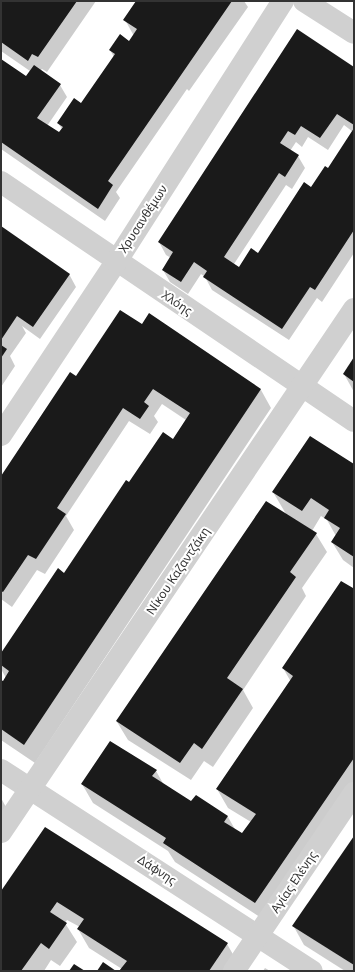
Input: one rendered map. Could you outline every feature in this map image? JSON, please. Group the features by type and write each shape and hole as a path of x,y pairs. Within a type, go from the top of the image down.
{"street":[{"name":"Χρυσανθέμων","path":"1,435 116,262 283,1"},
{"path":"304,1 354,33"},
{"name":"Χλόης","path":"1,182 116,262 354,421"},
{"name":"Νίκου Καζαντζάκη","path":"1,832 354,309"},
{"name":"Δάφνης","path":"1,770 312,971"},
{"name":"Αγίας Ελένης","path":"234,971 354,793"}],"building":[{"path":"1,1 77,1 38,57 32,54 28,61 1,42"},
{"path":"136,1 232,1 108,181 113,185 98,209 1,142 1,59 26,76 34,65 61,84 37,118 59,132 63,127 57,123 74,98 81,103 115,54 109,50 120,34 129,41 137,29 123,20"},
{"path":"297,29 354,67 354,125 337,114 320,138 301,126 295,135 288,131 280,143 299,155 285,177 279,173 224,257 239,267 251,248 258,253 304,182 311,187 325,166 328,168 354,128 354,230 315,290 310,287 282,329 203,277 207,271 194,262 181,282 162,270 173,252 158,242"},
{"path":"1,226 70,274 33,327 17,316 1,340"},
{"path":"120,310 142,324 149,313 261,389 24,745 1,729 1,680 3,681 9,671 1,665 1,653 58,568 64,573 126,480 129,482 163,432 173,439 190,413 153,389 144,402 149,406 140,419 123,408 57,508 66,514 36,559 28,555 3,592 1,591 1,476 70,372 76,376"},
{"path":"1,345 7,349 1,358"},
{"path":"354,357 354,382 343,374"},
{"path":"310,436 354,464 354,557 331,542 340,528 324,518 329,510 311,498 302,511 272,492"},
{"path":"266,501 317,533 290,572 296,577 227,678 243,689 202,749 194,743 180,763 116,721"},
{"path":"341,581 353,588 354,586 354,758 255,903 163,843 166,838 81,784 110,741 157,770 152,776 191,801 196,795 228,816 224,822 242,833 256,814 216,789 293,676 282,668"},
{"path":"45,827 228,943 209,971 119,971 127,961 77,929 84,919 57,902 50,912 67,923 49,949 41,943 21,971 1,971 1,891"},
{"path":"354,836 354,965 292,926"},
{"path":"103,962 116,971 97,971"},
{"path":"74,964 85,971 69,971"}]}
